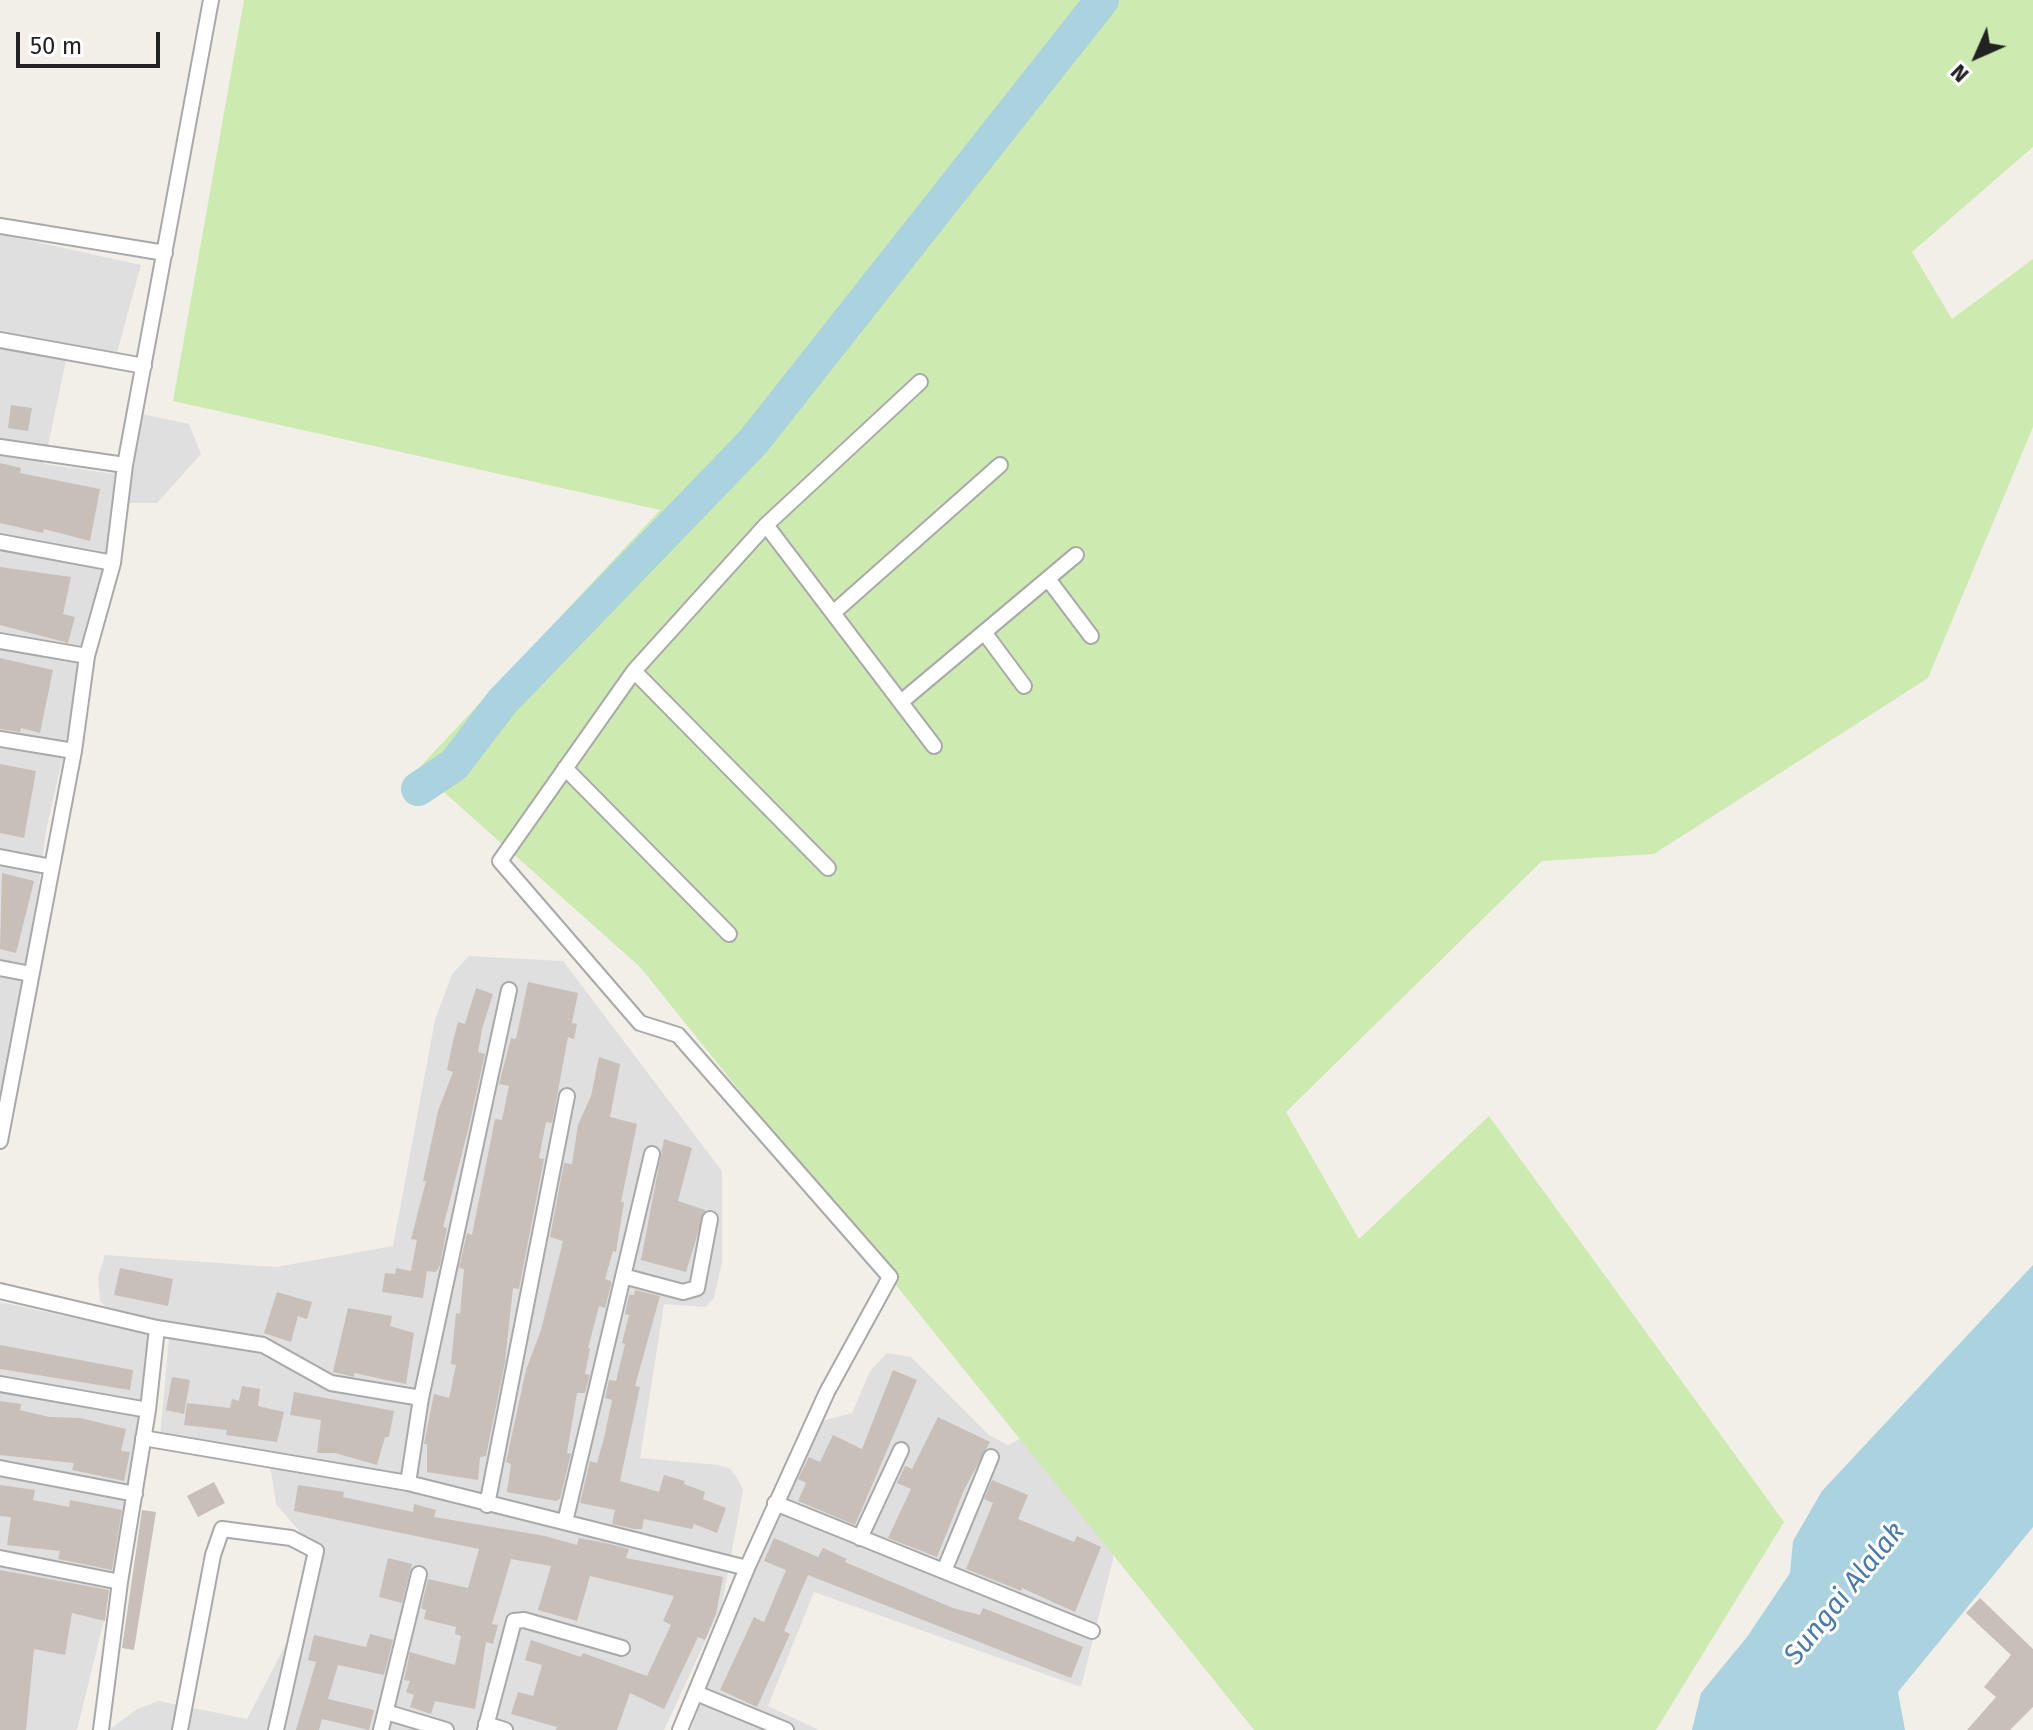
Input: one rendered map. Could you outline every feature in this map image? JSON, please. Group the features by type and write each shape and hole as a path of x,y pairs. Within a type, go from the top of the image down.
{"street":[{"path":"0,1141 5,1082 52,867 74,751 87,656 113,563 125,465 211,0"},
{"path":"0,226 165,253"},
{"path":"0,340 144,366"},
{"path":"680,1730 775,1503 827,1392 890,1277 678,1035 640,1023 500,861 634,671 766,525 920,382"},
{"path":"0,447 125,465"},
{"path":"833,613 1000,465"},
{"path":"766,525 934,746"},
{"path":"0,542 113,563"},
{"path":"901,702 1076,555"},
{"path":"1048,579 1091,636"},
{"path":"984,632 1024,686"},
{"path":"0,641 87,656"},
{"path":"634,671 828,868"},
{"path":"0,739 74,751"},
{"path":"565,768 729,934"},
{"path":"0,857 52,867"},
{"path":"0,968 31,974"},
{"path":"408,1483 421,1398 509,990"},
{"path":"487,1505 567,1096"},
{"path":"565,1522 652,1154"},
{"path":"623,1276 690,1293 697,1288 710,1219"},
{"path":"0,1291 157,1328 263,1345 331,1383 421,1398"},
{"path":"101,1730 157,1328"},
{"path":"0,1384 148,1410"},
{"path":"143,1438 408,1483 747,1568"},
{"path":"860,1538 901,1450"},
{"path":"944,1571 991,1457"},
{"path":"0,1468 135,1494"},
{"path":"775,1503 1092,1631"},
{"path":"180,1730 213,1555 222,1529 291,1538 316,1551 276,1730"},
{"path":"0,1558 120,1582"},
{"path":"381,1730 419,1574"},
{"path":"505,1730 486,1727 514,1621 524,1620 622,1648"},
{"path":"696,1693 786,1730"},
{"path":"386,1712 446,1730"}],"shaded area":[{"path":"0,234 141,265 116,356 68,351 44,464 114,474 142,414 189,424 201,454 157,503 120,503 46,831 30,951 0,1113"},
{"path":"469,956 563,961 722,1171 722,1262 714,1298 705,1307 664,1304 640,1458 719,1465 730,1469 743,1490 722,1605 664,1730 109,1730 137,1709 159,1701 247,1719 287,1642 311,1561 306,1539 276,1504 269,1459 159,1447 170,1327 117,1318 100,1301 98,1277 105,1255 276,1267 393,1246 435,1020 452,974"},
{"path":"0,1302 149,1334 137,1438 105,1616 77,1730 0,1730"},
{"path":"887,1353 911,1357 989,1435 1008,1445 1028,1434 1113,1533 1113,1559 1081,1687 814,1592 768,1706 819,1730 691,1730 754,1551 808,1425 852,1413 870,1371"}],"green space":[{"path":"244,0 2033,0 2033,147 1912,252 1952,319 2033,259 2033,427 1928,678 1654,854 1542,861 1286,1112 1359,1239 1489,1116 1784,1522 1656,1730 1254,1730 640,967 418,769 660,510 173,401"}],"water":[{"name":"Sungai Alalak","path":"2033,1265 2033,1527 1898,1692 1905,1730 1692,1730 1701,1693 1747,1637 1790,1573 1793,1541 1822,1491"}],"building":[{"path":"11,405 32,408 28,431 8,428"},
{"path":"0,463 21,468 20,473 100,489 90,541 44,529 43,533 0,523"},
{"path":"0,567 71,577 63,614 75,617 68,643 0,625"},
{"path":"0,658 53,670 40,733 21,728 20,732 0,729"},
{"path":"0,764 36,771 24,838 0,833"},
{"path":"2,873 34,881 16,953 0,949"},
{"path":"528,982 578,993 572,1023 577,1024 574,1039 568,1037 552,1123 546,1122 539,1158 544,1159 519,1289 513,1288 505,1362 486,1456 480,1457 478,1480 427,1472 427,1444 424,1444 434,1394 449,1398 456,1365 451,1364 464,1269 459,1268 467,1233 472,1235 495,1119 502,1120 509,1086 499,1084 511,1038 516,1039"},
{"path":"476,988 493,994 478,1052 485,1054 443,1227 447,1228 440,1265 436,1272 427,1271 423,1298 382,1292 385,1273 395,1274 396,1268 411,1271 417,1240 411,1239 426,1181 423,1181 438,1111 453,1072 447,1070 453,1041 458,1022 465,1024"},
{"path":"599,1057 620,1064 610,1117 637,1124 621,1202 624,1202 616,1252 613,1251 605,1279 611,1281 611,1285 605,1308 599,1306 588,1348 585,1374 590,1375 585,1393 577,1393 567,1453 571,1454 560,1499 556,1501 507,1492 511,1464 506,1462 526,1370 541,1330 563,1241 550,1237 564,1163 572,1164 578,1125 591,1096"},
{"path":"664,1139 692,1148 678,1201 705,1210 686,1272 641,1260"},
{"path":"120,1268 173,1279 168,1306 114,1295"},
{"path":"635,1290 660,1296 635,1386 640,1387 620,1481 659,1492 664,1475 685,1481 684,1484 705,1492 703,1499 726,1508 717,1533 694,1524 692,1529 644,1519 642,1529 634,1529 612,1524 615,1510 580,1503 590,1461 597,1463 604,1438 612,1400 605,1398 609,1380 616,1381 629,1315 625,1314 629,1295 634,1295"},
{"path":"277,1292 312,1302 307,1319 298,1316 291,1342 264,1333"},
{"path":"348,1308 392,1316 390,1326 414,1333 406,1384 354,1373 354,1377 333,1372"},
{"path":"0,1345 133,1370 130,1390 0,1369"},
{"path":"893,1370 917,1380 855,1525 798,1501 806,1483 798,1479 809,1457 820,1462 833,1435 862,1449"},
{"path":"172,1377 190,1380 184,1414 166,1410"},
{"path":"242,1386 260,1389 258,1406 284,1412 277,1442 226,1435 227,1430 184,1425 187,1403 230,1408 232,1399 239,1401"},
{"path":"294,1392 394,1411 389,1437 385,1437 377,1465 335,1453 317,1453 321,1420 290,1415"},
{"path":"0,1401 21,1404 20,1410 49,1417 80,1418 126,1429 121,1451 130,1452 124,1481 72,1470 74,1463 0,1455"},
{"path":"938,1417 990,1442 964,1490 937,1557 888,1538 911,1489 897,1483 905,1466 912,1469"},
{"path":"992,1480 1028,1495 1018,1519 1074,1542 1077,1536 1101,1547 1075,1612 1022,1588 1021,1591 966,1569 993,1503 984,1499"},
{"path":"214,1482 225,1503 198,1517 187,1496"},
{"path":"0,1485 35,1490 33,1500 69,1507 70,1500 122,1510 112,1570 58,1559 60,1551 7,1545 11,1517 0,1516"},
{"path":"298,1485 344,1492 343,1497 413,1512 414,1504 436,1510 434,1517 545,1536 577,1545 579,1538 606,1543 629,1549 626,1558 723,1577 716,1614 705,1640 698,1637 664,1709 630,1693 617,1730 556,1730 557,1727 511,1714 518,1692 533,1696 542,1665 525,1660 531,1640 581,1657 583,1653 647,1676 671,1625 663,1621 674,1596 590,1576 577,1621 538,1610 551,1566 511,1559 492,1624 498,1625 493,1644 486,1642 475,1709 435,1701 431,1714 410,1707 414,1695 406,1692 410,1681 404,1680 410,1652 455,1665 461,1636 455,1634 456,1627 424,1619 426,1610 421,1608 428,1579 468,1588 479,1549 294,1511"},
{"path":"142,1510 156,1512 134,1650 122,1648"},
{"path":"774,1538 818,1557 823,1548 847,1559 845,1562 953,1608 980,1615 983,1608 1083,1647 1071,1678 808,1575 784,1631 790,1634 757,1707 720,1690 754,1617 764,1622 786,1570 764,1561"},
{"path":"388,1558 412,1564 402,1603 379,1597"},
{"path":"0,1570 109,1590 105,1621 72,1613 65,1655 34,1649 26,1730 0,1730"},
{"path":"1980,1598 2033,1649 2033,1707 2010,1730 1967,1730 1996,1697 1984,1687 2011,1655 1966,1613"},
{"path":"370,1634 393,1640 384,1675 338,1665 328,1699 374,1710 369,1730 322,1719 319,1730 296,1730 316,1662 308,1660 314,1635 366,1647"}],"waterway":[{"path":"418,789 454,765 502,702 753,442 1102,0"}]}
